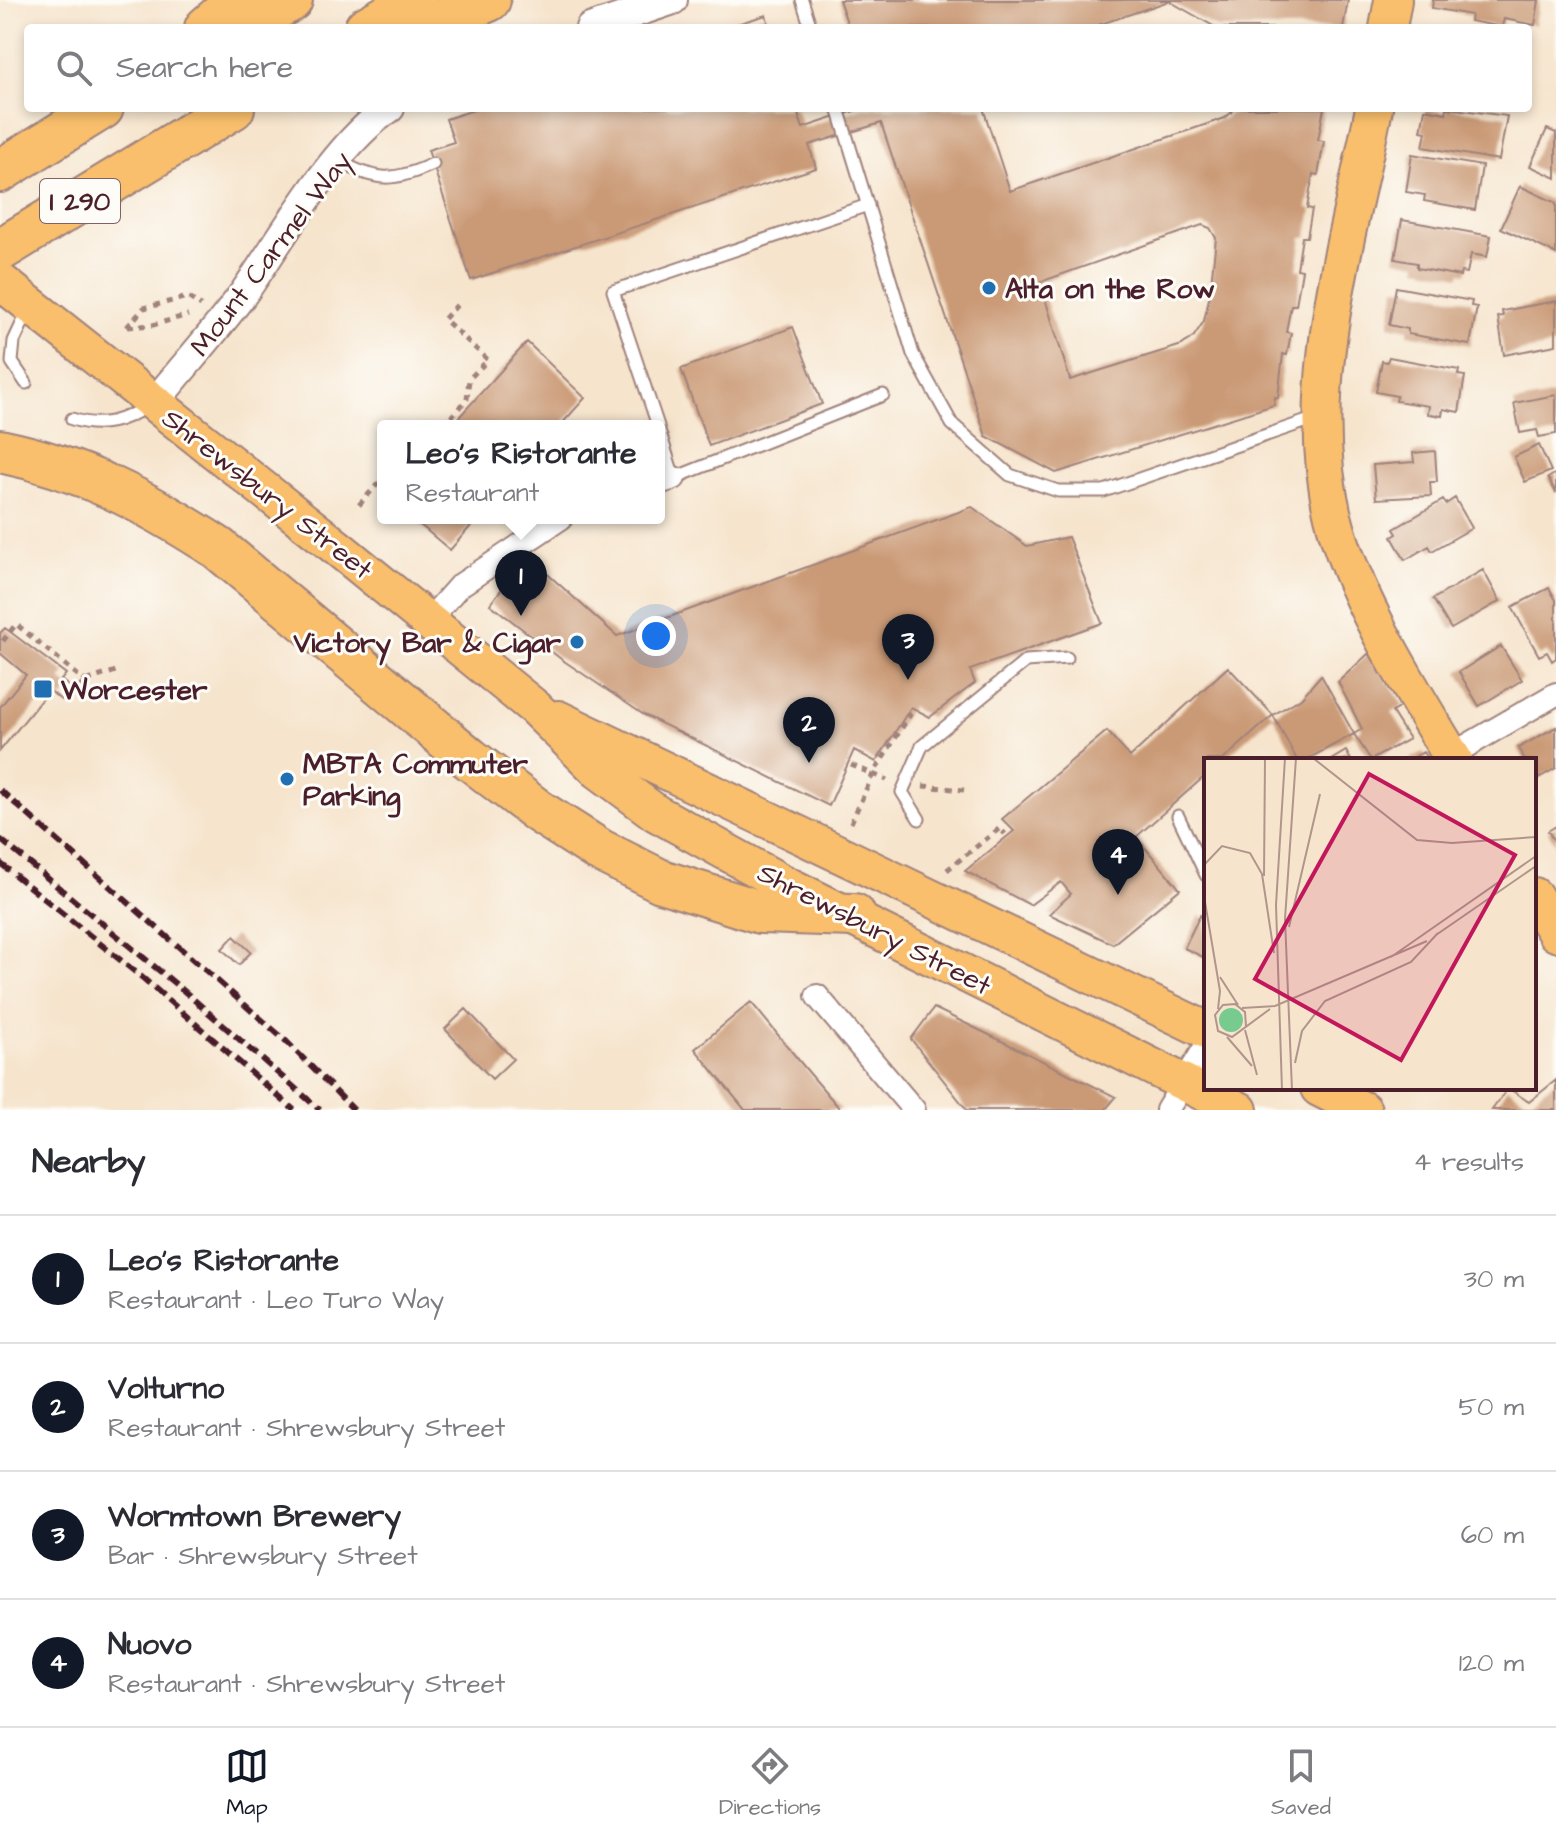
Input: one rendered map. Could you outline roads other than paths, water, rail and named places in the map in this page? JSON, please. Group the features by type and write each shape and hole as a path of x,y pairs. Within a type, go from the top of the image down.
{"highway":[{"path":"211,24 238,0"},
{"path":"249,24 291,0"},
{"path":"373,24 416,0"},
{"path":"432,24 489,0"},
{"name":"I 290","path":"0,171 96,112"},
{"name":"I 290","path":"0,250 226,112"},
{"path":"161,152 246,112"},
{"path":"0,451 94,477 218,548 470,759 538,811 599,850 661,881 760,912 854,915"}],"main road":[{"path":"1389,24 1393,0"},
{"path":"1373,112 1328,342 1322,416 1328,491 1347,558 1421,705 1452,758"},
{"name":"Shrewsbury Street","path":"0,281 428,621 535,708 598,770 656,813 779,881 854,915 1053,1018 1175,1095 1239,1110"},
{"name":"Shrewsbury Street","path":"535,708 1204,1029"},
{"path":"1536,899 1556,933"},
{"path":"1323,1090 1363,1110"}],"street":[{"path":"602,24 673,0"},
{"name":"Mount Carmel Way","path":"154,403 241,297 338,160 385,112"},
{"path":"428,621 459,586 552,524"},
{"path":"1452,758 1556,694"},
{"path":"817,996 914,1110"},
{"path":"1175,1095 1204,1049"}],"lane":[{"path":"802,0 810,24"},
{"path":"839,112 913,354 952,424 1010,475 1058,491 1104,491 1322,416"},
{"path":"338,160 380,179 396,178 433,164"},
{"path":"655,420 613,291 868,205"},
{"path":"26,383 12,362 14,341 30,307"},
{"path":"667,480 883,395"},
{"path":"72,419 88,424 122,422 154,403"},
{"path":"919,819 902,792 922,746 1026,661 1067,658"},
{"path":"1178,816 1204,871"}],"railway":[{"path":"0,790 286,1041 354,1110"},
{"path":"0,839 184,991 320,1110"},
{"path":"0,863 144,979 294,1110"}],"place":[{"name":"Alta on the Row","path":"989,288"},
{"name":"Leo's Ristorante","path":"521,616"},
{"name":"Victory Bar & Cigar","path":"577,642"},
{"name":"Wormtown Brewery","path":"908,680"},
{"name":"Worcester","path":"43,689"},
{"name":"Volturno","path":"809,763"},
{"name":"MBTA Commuter Parking","path":"287,779"},
{"name":"Nuovo","path":"1118,895"}]}
